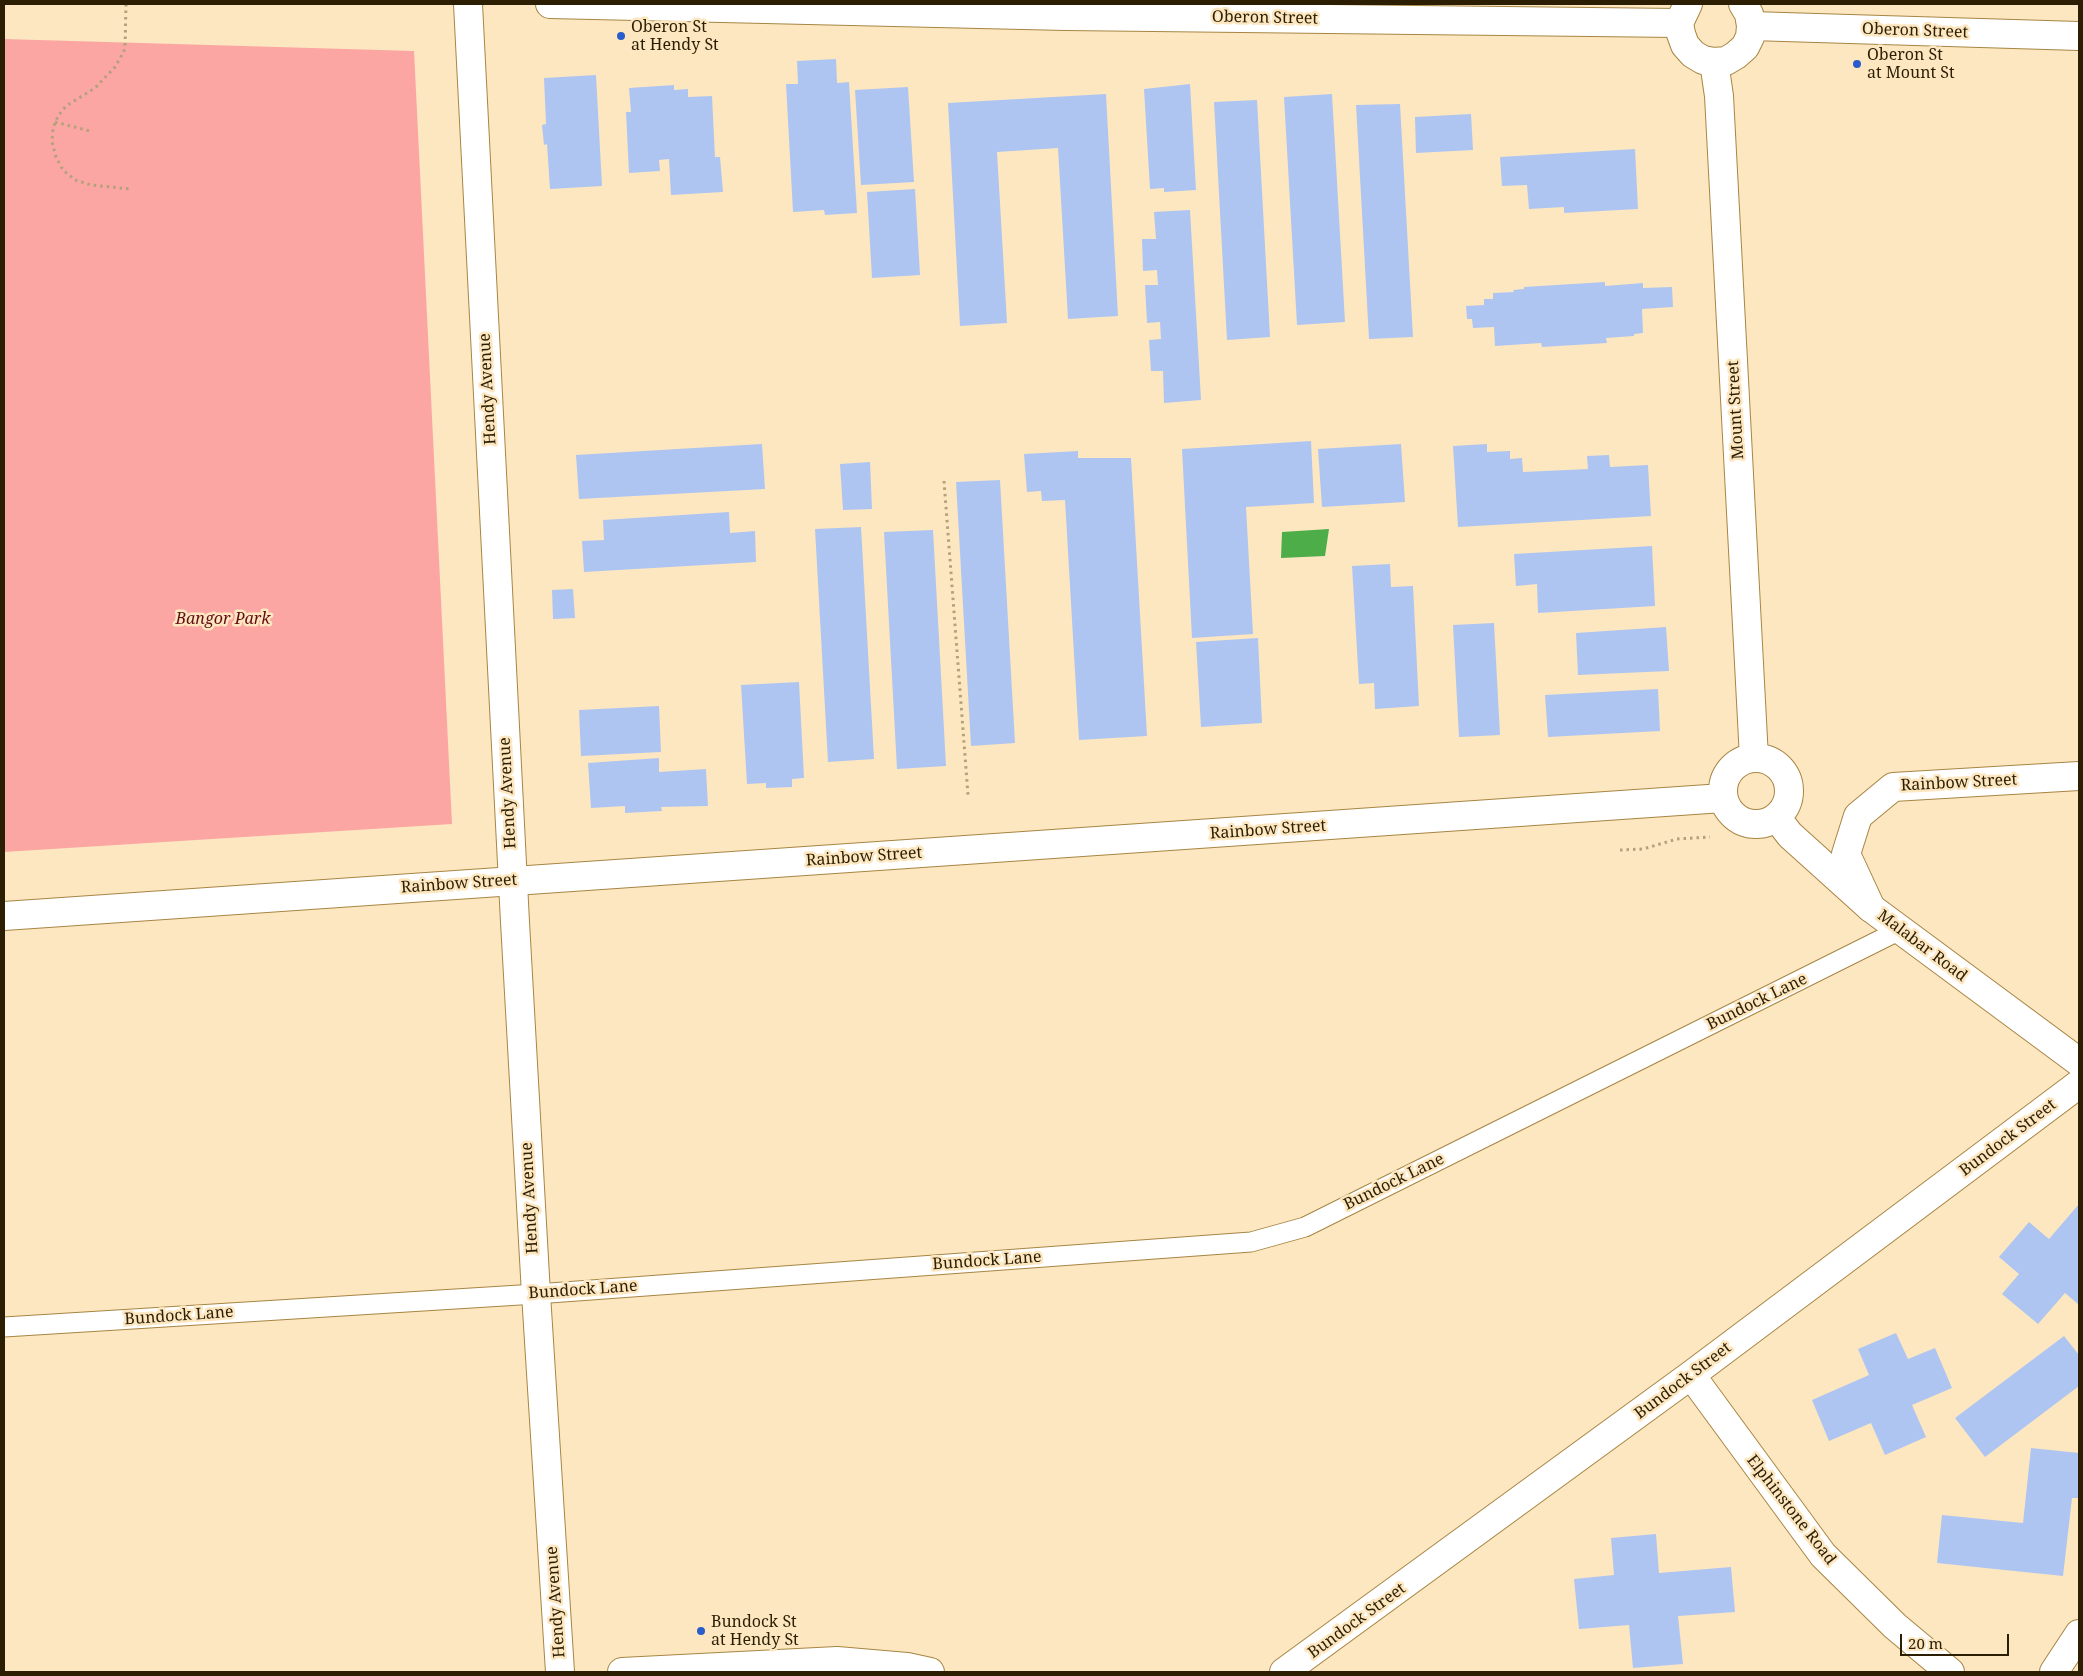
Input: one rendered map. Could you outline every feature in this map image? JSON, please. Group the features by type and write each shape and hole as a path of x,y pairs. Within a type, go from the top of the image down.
{"street":[{"name":"Hendy Avenue","path":"468,4 513,880 536,1294 560,1672"},
{"name":"Oberon Street","path":"550,4 1066,16 1684,13"},
{"path":"1684,13 1685,45 1693,54 1703,60 1714,62 1726,60 1740,51 1750,37 1747,15"},
{"name":"Oberon Street","path":"1747,15 2079,36"},
{"name":"Mount Street","path":"1714,62 1720,106 1754,758"},
{"path":"1764,759 1774,764 1787,779 1787,800 1783,810 1767,822 1756,824 1745,822 1735,817 1723,798 1723,789 1729,772 1744,760 1764,759"},
{"name":"Rainbow Street","path":"1871,908 1846,854 1858,816 1893,786 2079,776"},
{"name":"Rainbow Street","path":"4,916 1723,798"},
{"name":"Malabar Road","path":"1776,817 1790,835 1871,908 2079,1062"},
{"name":"Bundock Street","path":"1284,1672 1691,1376 2079,1084"},
{"name":"Elphinstone Road","path":"1691,1376 1824,1555 1895,1626 1950,1672"},
{"path":"2054,1672 2079,1634"},
{"path":"622,1672 837,1661 907,1667 930,1672"}],"lane":[{"name":"Bundock Lane","path":"4,1327 536,1294 1252,1242 1305,1227 1900,930"}],"path":[{"path":"126,4 124,50 115,67 95,88 66,106 55,122 52,142 56,157 63,170 75,180 91,185 130,189"},
{"path":"55,122 90,131"},
{"path":"944,482 968,794"},
{"path":"1620,850 1643,849 1678,840 1710,837"}],"green space":[{"name":"Bangor Park","path":"4,39 414,51 452,824 4,852"}],"shaded area":[{"path":"1329,529 1325,556 1281,558 1282,532"}],"building":[{"path":"836,59 837,83 849,82 857,213 825,215 824,210 793,212 786,84 798,84 797,61"},
{"path":"596,75 602,186 550,189 547,144 544,145 542,125 546,124 544,78"},
{"path":"1190,84 1196,190 1164,192 1164,188 1150,189 1144,89"},
{"path":"674,85 674,90 688,89 688,97 712,96 715,157 720,157 723,192 671,195 669,159 659,160 660,171 629,173 626,112 631,112 629,88"},
{"path":"908,87 914,182 861,185 855,90"},
{"path":"1106,94 1118,316 1068,319 1058,148 997,152 1007,323 960,326 948,103"},
{"path":"1332,94 1345,322 1297,325 1284,97"},
{"path":"1257,100 1270,337 1227,340 1214,102"},
{"path":"1400,104 1413,337 1369,339 1356,105"},
{"path":"1471,114 1473,150 1416,153 1415,117"},
{"path":"1635,149 1638,209 1564,213 1564,207 1529,209 1527,185 1502,186 1500,157"},
{"path":"915,189 920,275 872,278 867,192"},
{"path":"1190,210 1201,400 1164,403 1163,371 1151,371 1149,340 1161,339 1160,322 1147,323 1145,285 1158,285 1157,270 1143,271 1142,239 1156,239 1154,212"},
{"path":"1605,282 1605,286 1643,283 1643,288 1672,287 1673,307 1642,309 1643,333 1634,334 1634,336 1606,338 1607,343 1542,347 1541,343 1495,346 1494,327 1473,328 1472,319 1467,319 1466,306 1484,305 1484,299 1493,299 1493,293 1514,292 1513,290 1524,289 1524,287"},
{"path":"1311,441 1314,503 1246,507 1253,634 1192,638 1182,449"},
{"path":"762,444 765,489 579,499 576,455"},
{"path":"1401,444 1405,502 1322,507 1318,449"},
{"path":"1487,444 1487,452 1510,451 1510,459 1522,458 1523,472 1588,469 1587,456 1609,455 1610,467 1648,465 1651,516 1458,527 1453,446"},
{"path":"1078,451 1078,458 1131,458 1147,736 1079,740 1065,500 1042,501 1041,491 1027,492 1024,454"},
{"path":"870,462 872,509 843,510 840,464"},
{"path":"1000,480 1015,743 971,746 956,482"},
{"path":"729,512 730,533 755,531 756,562 584,572 582,541 604,540 603,520"},
{"path":"861,527 874,759 828,762 815,529"},
{"path":"933,530 946,766 897,769 884,532"},
{"path":"1652,546 1655,606 1538,613 1537,584 1516,586 1514,554"},
{"path":"1390,564 1391,587 1413,586 1419,706 1375,709 1374,683 1359,684 1352,566"},
{"path":"573,589 575,618 553,619 552,590"},
{"path":"1494,623 1500,735 1459,737 1453,625"},
{"path":"1666,627 1669,671 1578,675 1576,633"},
{"path":"1258,638 1262,723 1201,727 1196,642"},
{"path":"799,682 804,778 792,779 792,787 766,788 766,783 747,784 741,685"},
{"path":"1658,689 1660,731 1548,737 1545,695"},
{"path":"659,706 661,752 581,756 579,710"},
{"path":"659,758 659,772 706,769 708,806 661,807 662,811 625,813 625,806 591,808 588,763"},
{"path":"2079,1204 2079,1305 2065,1293 2038,1324 2002,1294 2019,1274 1999,1257 2029,1222 2049,1239"},
{"path":"1896,1333 1908,1359 1935,1348 1952,1388 1912,1405 1926,1437 1885,1455 1871,1423 1829,1441 1812,1400 1869,1375 1858,1349"},
{"path":"2064,1336 2079,1355 2079,1386 1985,1457 1955,1418"},
{"path":"2031,1448 2079,1453 2079,1498 2072,1498 2063,1576 1937,1563 1942,1515 2023,1523"},
{"path":"1656,1534 1659,1573 1731,1567 1735,1612 1678,1616 1683,1664 1633,1668 1629,1625 1579,1629 1574,1579 1614,1575 1611,1538"}],"place":[{"name":"Oberon St at Hendy St","path":"621,36"},
{"name":"Oberon St at Mount St","path":"1857,64"},
{"name":"Bundock St at Hendy St","path":"701,1631"}]}
